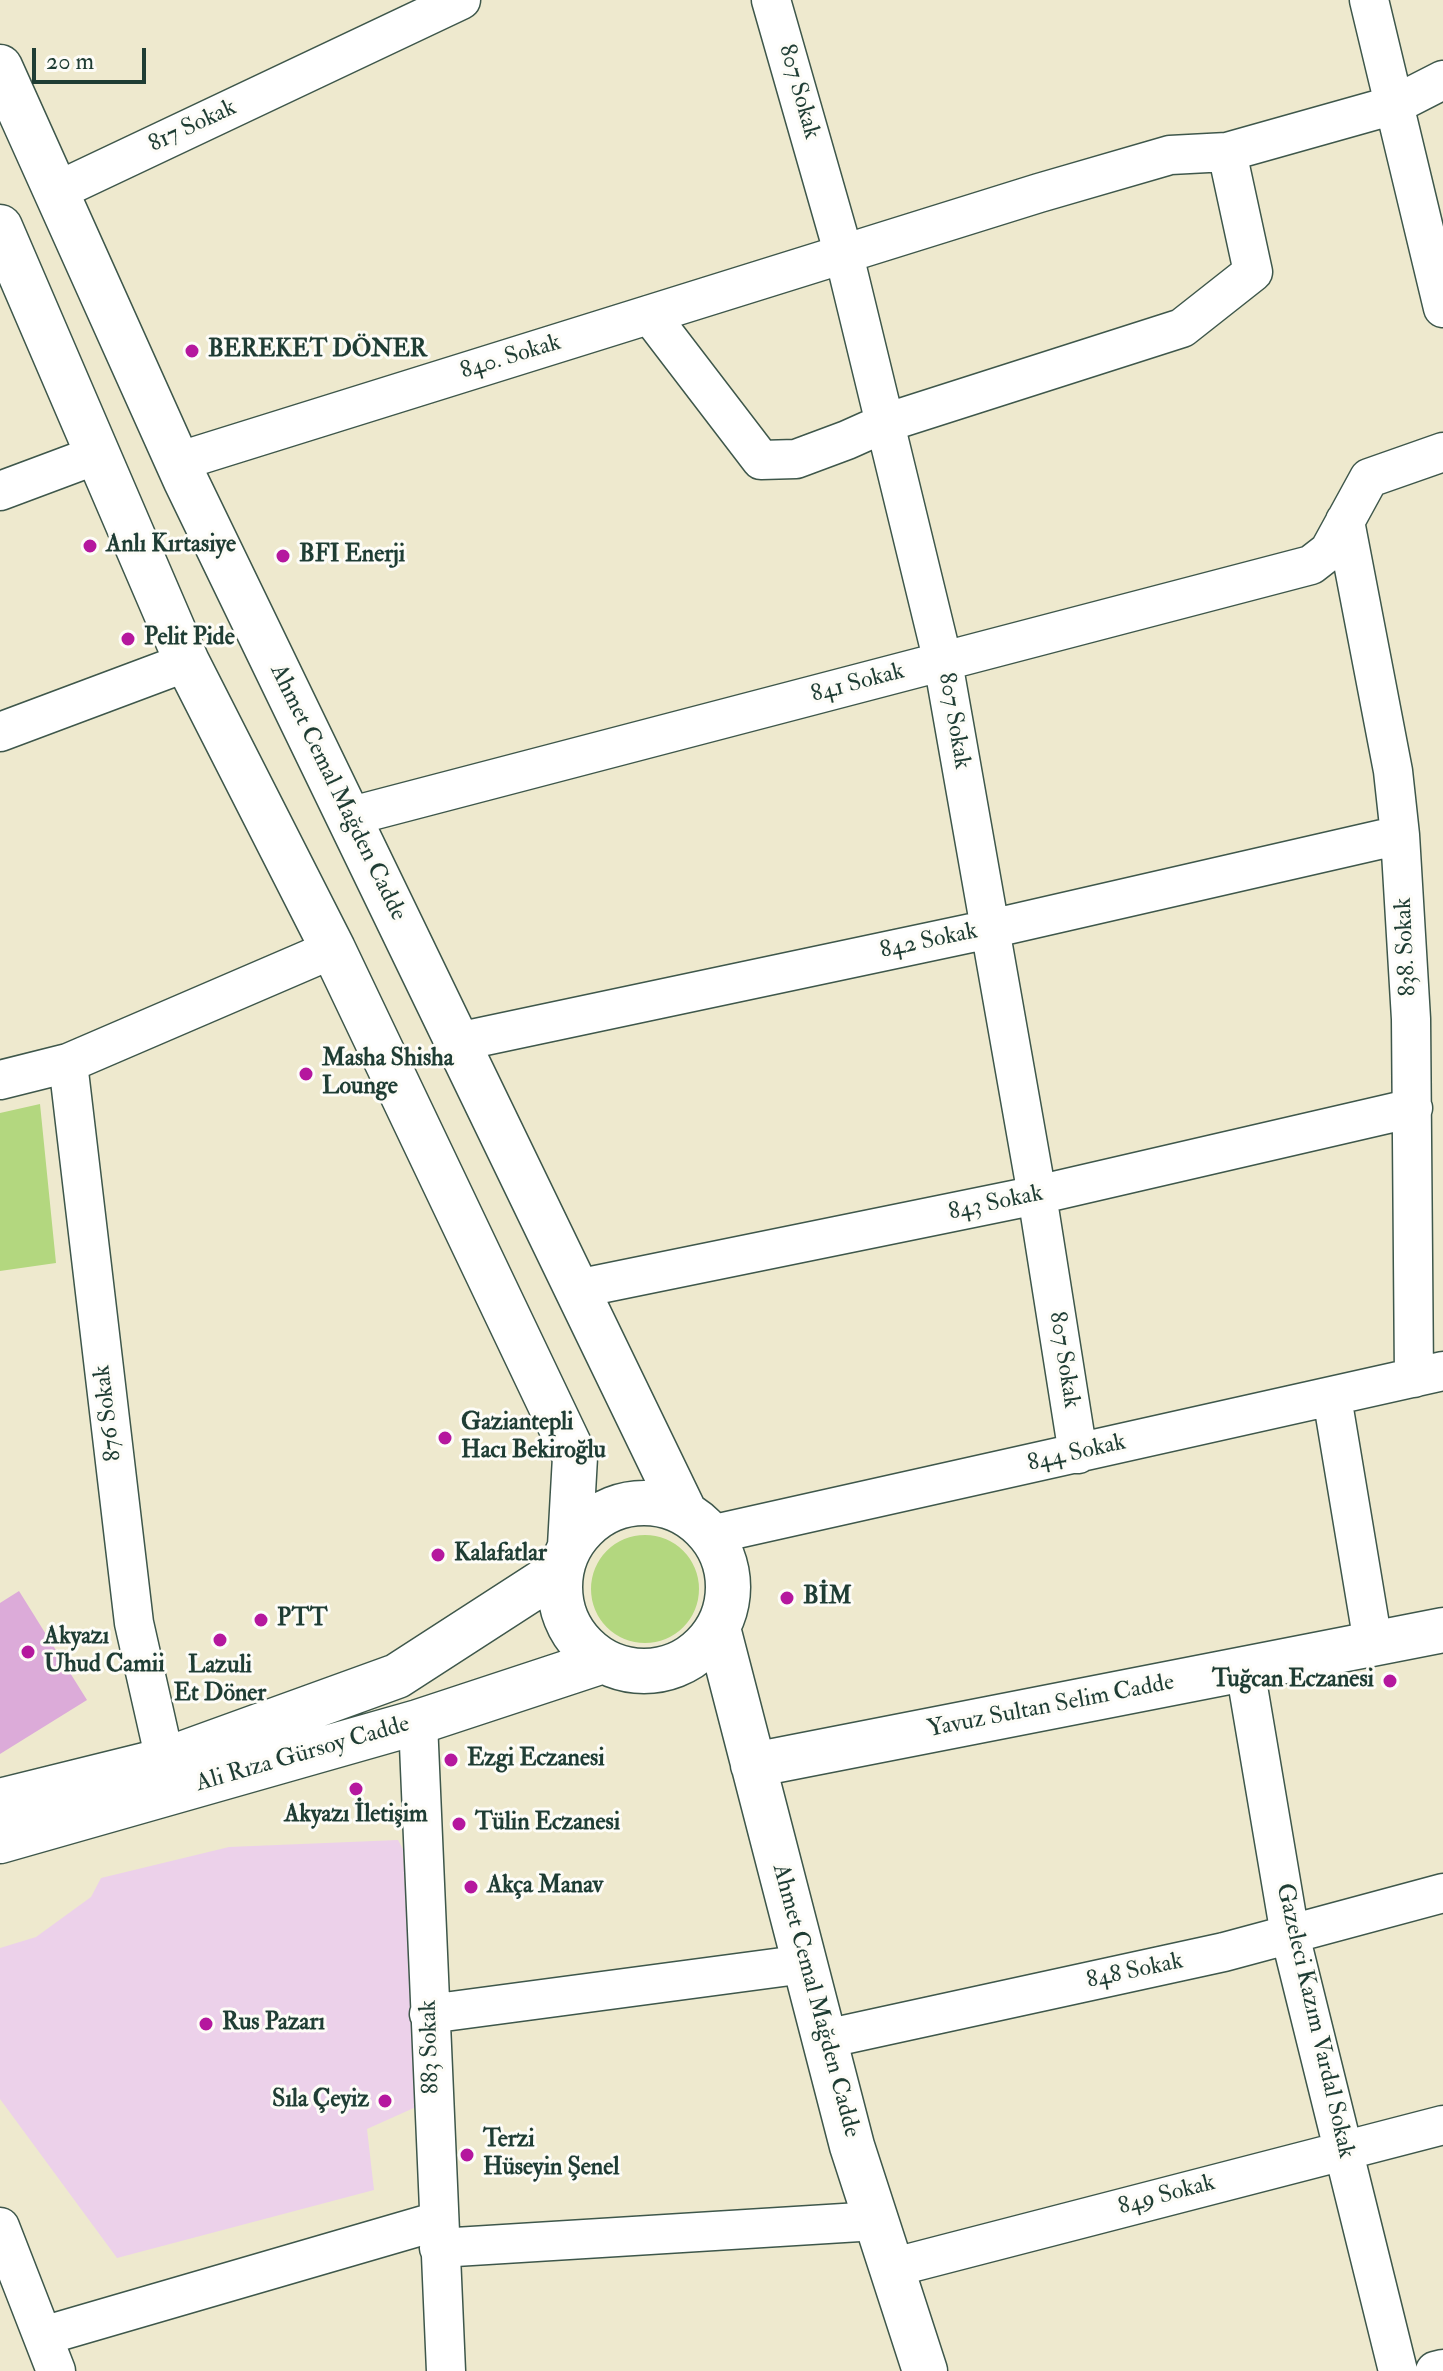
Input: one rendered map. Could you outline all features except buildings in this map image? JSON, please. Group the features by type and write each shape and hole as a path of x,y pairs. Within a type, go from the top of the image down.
{"main road":[{"name":"Ahmet Cemal Mağden Cadde","path":"0,67 177,462 576,1289 697,1524"},
{"path":"0,227 187,662 333,949 575,1457 560,1597 567,1622 582,1644 603,1661 628,1670 654,1671 679,1664 701,1649 718,1628 726,1605 728,1580 722,1556 697,1524 660,1504 634,1503 608,1510 587,1525 566,1558"},
{"name":"Ali Rıza Gürsoy Cadde","path":"0,1801 165,1760 397,1676 566,1558"},
{"name":"Ahmet Cemal Mağden Cadde","path":"718,1628 852,2146 925,2371"},
{"name":"Yavuz Sultan Selim Cadde","path":"753,1765 1443,1630"},
{"name":"Ali Rıza Gürsoy Cadde","path":"0,1841 418,1722 603,1661"}],"street":[{"name":"817 Sokak","path":"55,192 390,15 461,0"},
{"name":"807 Sokak","path":"771,0 844,255 943,662 1037,1195 1078,1454"},
{"path":"1369,0 1443,308"},
{"name":"840. Sokak","path":"177,462 1039,193 1170,155 1227,152 1394,105 1443,80"},
{"path":"650,315 761,460 796,459 885,423 1182,328 1253,272 1227,152"},
{"name":"841 Sokak","path":"348,817 1311,565 1329,551 1369,478 1443,452"},
{"path":"0,491 99,454"},
{"name":"838. Sokak","path":"1345,521 1393,771 1400,835 1428,1374"},
{"path":"0,732 187,662"},
{"name":"842 Sokak","path":"457,1042 990,929 1400,835"},
{"path":"0,1080 68,1063 333,949"},
{"name":"876 Sokak","path":"68,1063 134,1623 165,1760"},
{"name":"843 Sokak","path":"576,1289 1037,1195 1413,1108"},
{"name":"844 Sokak","path":"697,1524 1078,1454 1428,1374"},
{"path":"1332,1397 1373,1643"},
{"name":"Gazeleci Kazım Vardal Sokak","path":"1245,1669 1290,1935 1398,2371"},
{"name":"883 Sokak","path":"418,1722 446,2371"},
{"name":"848 Sokak","path":"825,2039 1290,1935 1443,1893"},
{"path":"429,2014 805,1964"},
{"name":"849 Sokak","path":"891,2268 1443,2125"},
{"path":"43,2336 439,2234 876,2221"},
{"path":"0,2227 56,2371"},
{"path":"1435,2371 1443,2369"}],"shaded area":[{"name":"Rus Pazarı","path":"398,1840 403,1849 416,2107 367,2129 374,2190 117,2258 0,2099 0,1948 36,1937 91,1897 101,1878 229,1847"}],"green space":[{"path":"40,1104 56,1263 0,1271 0,1113"},
{"path":"645,1535 666,1539 683,1551 695,1568 699,1589 695,1610 683,1627 666,1639 645,1643 624,1639 607,1627 595,1610 591,1589 595,1568 607,1551 624,1539"}],"place":[{"name":"BEREKET DÖNER","path":"192,351"},
{"name":"Anlı Kırtasiye","path":"90,546"},
{"name":"BFI Enerji","path":"283,556"},
{"name":"Pelit Pide","path":"128,639"},
{"name":"Masha Shisha Lounge","path":"306,1074"},
{"name":"Gaziantepli Hacı Bekiroğlu","path":"445,1438"},
{"name":"Kalafatlar","path":"438,1555"},
{"name":"BİM","path":"787,1598"},
{"name":"PTT","path":"261,1620"},
{"name":"Lazuli Et Döner","path":"220,1640"},
{"name":"Akyazı Uhud Camii","path":"28,1652"},
{"name":"Tuğcan Eczanesi","path":"1390,1681"},
{"name":"Ezgi Eczanesi","path":"451,1760"},
{"name":"Akyazı İletişim","path":"356,1789"},
{"name":"Tülin Eczanesi","path":"459,1824"},
{"name":"Akça Manav","path":"471,1887"},
{"name":"Rus Pazarı","path":"206,2024"},
{"name":"Sıla Çeyiz","path":"385,2101"},
{"name":"Terzi Hüseyin Şenel","path":"467,2155"}]}
